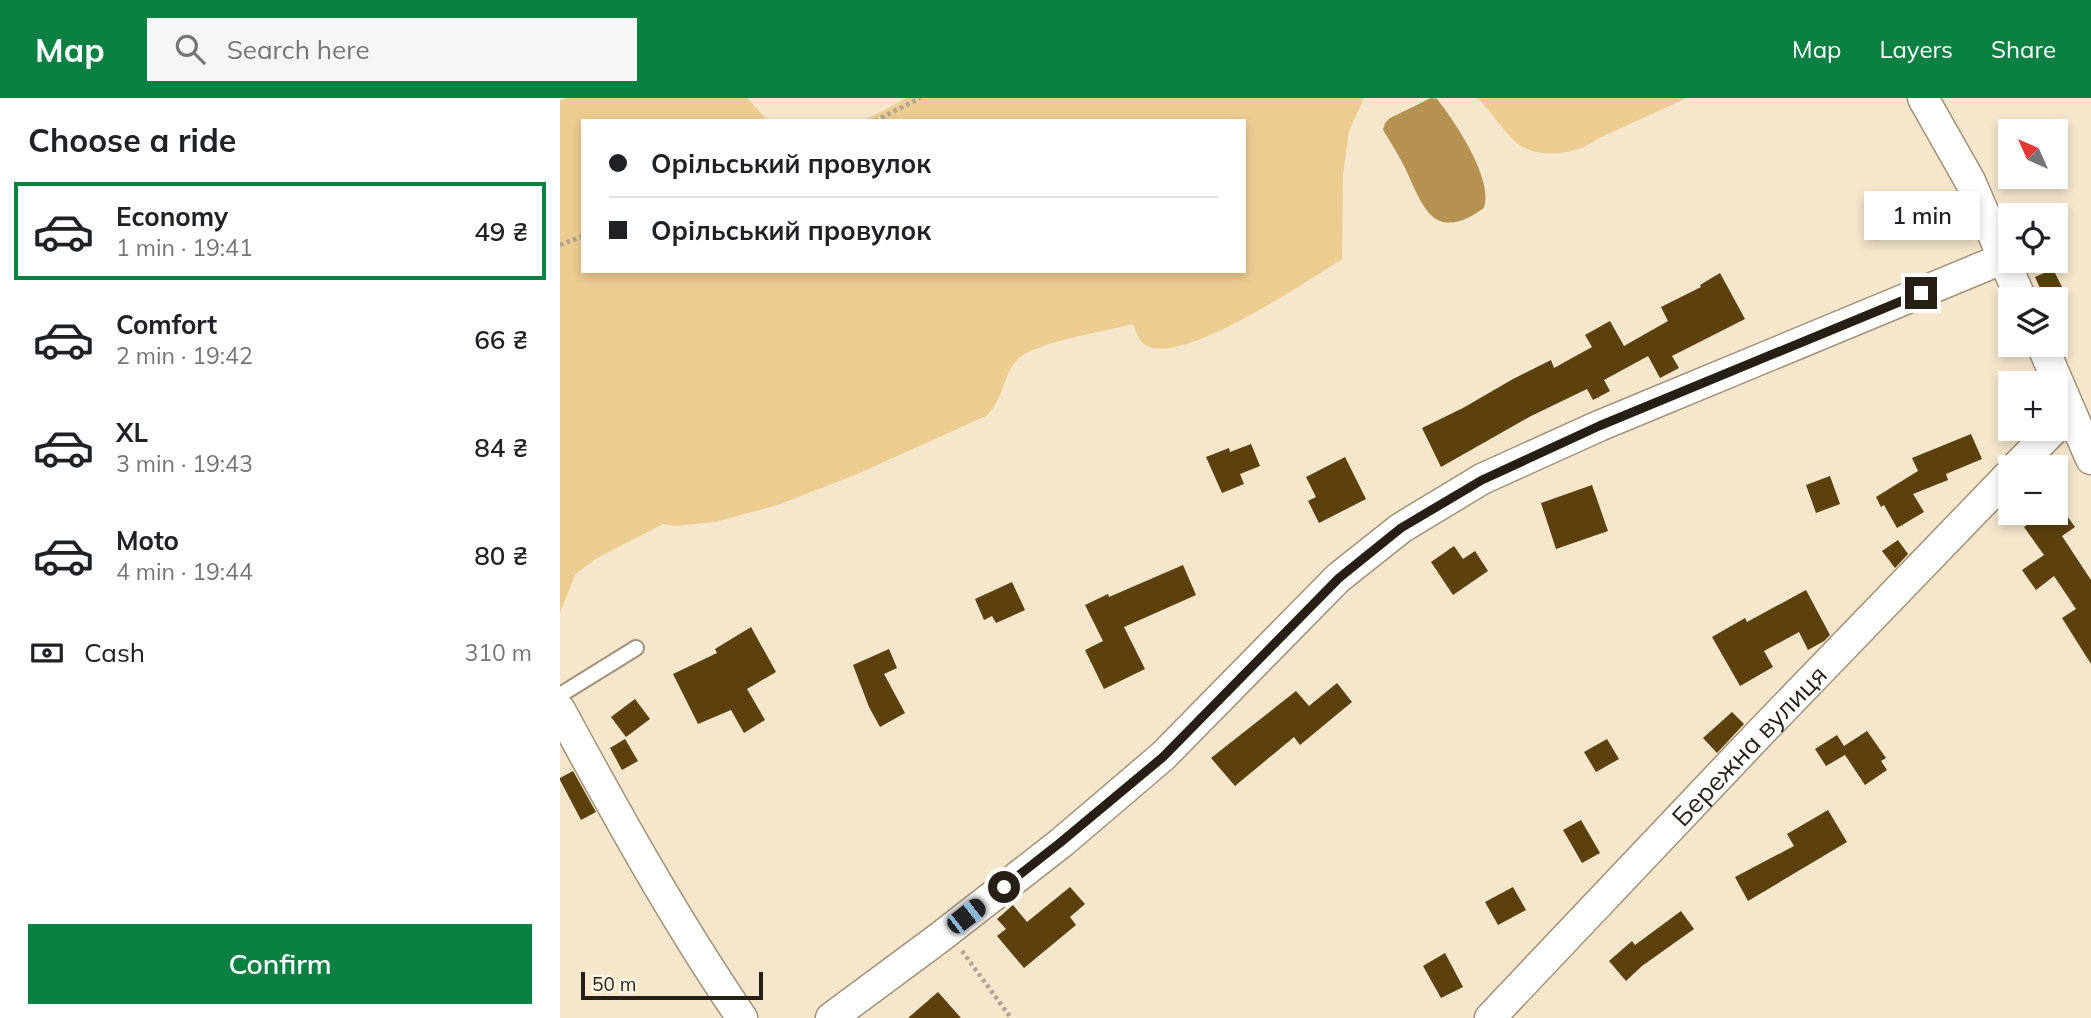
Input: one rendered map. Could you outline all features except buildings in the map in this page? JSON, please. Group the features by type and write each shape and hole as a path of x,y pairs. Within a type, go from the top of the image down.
{"street":[{"path":"1923,98 1970,181 1998,249"},
{"path":"831,1018 1061,842 1163,757 1339,578 1401,528 1482,480 1599,426 1998,261"},
{"path":"2068,416 2091,459"},
{"path":"2028,455 2043,441"},
{"name":"Бережна вулиця","path":"1490,1018 1998,486"},
{"path":"560,710 641,857 743,1018"}],"lane":[{"path":"560,695 636,648"}],"path":[{"path":"879,119 920,98"},
{"path":"560,245 581,237"},
{"path":"947,931 1011,1018"}],"shaded area":[{"path":"567,98 747,98 766,119 581,119 581,273 1246,273 1246,119 865,119 906,98 1364,98 1349,131 1343,174 1342,259 1326,270 1246,318 1188,343 1164,349 1147,346 1140,339 1133,324 1039,348 1017,360 1012,366 996,403 986,416 857,474 778,505 715,522 676,526 663,524 595,559 575,575 560,613 560,101"},
{"path":"1431,98 1437,99 1462,136 1483,182 1486,196 1484,208 1460,221 1443,222 1436,219 1424,206 1383,130 1390,118"},
{"path":"1477,98 1687,98 1580,148 1547,153 1526,149 1518,144"}],"route":[{"path":"1004,887 1163,757 1339,578 1401,528 1482,480 1599,426 1921,293"}]}
